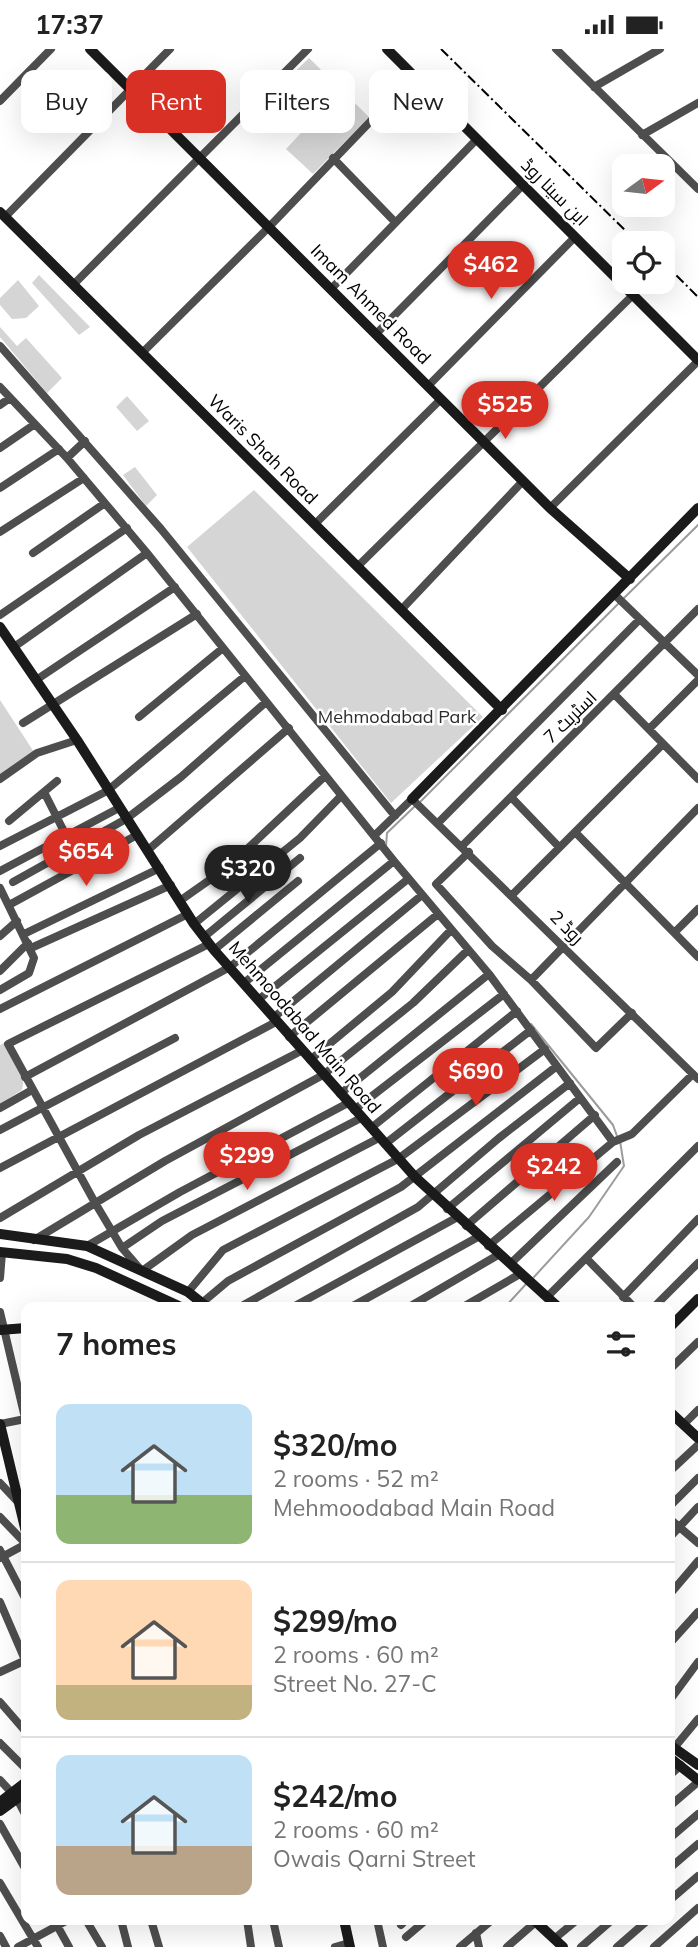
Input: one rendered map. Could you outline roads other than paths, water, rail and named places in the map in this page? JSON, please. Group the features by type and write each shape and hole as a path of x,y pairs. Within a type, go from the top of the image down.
{"street":[{"path":"0,101 51,49"},
{"name":"Imam Ahmed Road","path":"90,49 126,84"},
{"path":"150,70 170,49"},
{"name":"ابن سینا روڈ","path":"387,49 408,70"},
{"path":"556,49 642,135 696,184"},
{"path":"594,87 660,49"},
{"path":"74,285 201,160 303,51"},
{"path":"2,216 126,94"},
{"path":"642,135 698,103"},
{"path":"142,353 269,227 369,121"},
{"name":"ابن سینا روڈ","path":"468,130 698,360"},
{"name":"Imam Ahmed Road","path":"174,133 523,481 630,579"},
{"path":"331,289 477,139"},
{"path":"333,157 395,222"},
{"path":"376,334 523,185"},
{"name":"Waris Shah Road","path":"2,216 502,710"},
{"path":"428,386 575,237"},
{"path":"357,566 633,295"},
{"path":"0,346 170,539 395,816"},
{"path":"550,507 698,360"},
{"path":"0,387 59,449 148,553 408,879 489,974 615,1141"},
{"path":"0,405 10,398"},
{"path":"315,524 441,399"},
{"path":"0,448 35,424"},
{"path":"67,458 85,441"},
{"path":"0,488 59,449"},
{"path":"0,532 83,478"},
{"path":"401,610 523,481"},
{"path":"33,553 105,503"},
{"path":"375,835 415,801 502,710 618,597 630,579 698,508"},
{"path":"0,615 127,528"},
{"path":"14,647 148,553"},
{"path":"36,680 175,587"},
{"path":"618,597 698,677 649,729"},
{"name":"اسٹریٹ 7","path":"531,980 492,946 436,884 511,797 698,609"},
{"path":"23,723 197,614"},
{"path":"436,822 640,619"},
{"name":"Mehmoodabad Main Road","path":"0,627 209,944 301,1051 432,1195 551,1302"},
{"path":"139,717 223,648"},
{"path":"0,846 107,791 245,676"},
{"path":"615,695 698,779"},
{"path":"13,882 74,851 127,819 181,777 266,702"},
{"path":"148,850 289,728"},
{"path":"0,779 37,753 77,740"},
{"path":"513,894 663,744"},
{"path":"181,900 228,867 325,776"},
{"path":"9,821 57,781"},
{"path":"44,792 81,865"},
{"path":"0,1009 191,919 300,838 341,796"},
{"path":"511,797 559,847"},
{"name":"روڈ 2","path":"415,801 513,894 696,1077"},
{"path":"0,870 119,808"},
{"path":"632,1013 596,1048 531,980 698,809"},
{"path":"575,832 698,957"},
{"path":"5,903 137,835"},
{"path":"25,1077 230,967 381,843"},
{"path":"209,944 300,858"},
{"path":"243,983 394,861"},
{"path":"24,935 160,868"},
{"path":"258,1000 408,879"},
{"path":"142,1271 122,1248 94,1202 8,1044 209,944 298,881"},
{"path":"0,971 30,946 171,885"},
{"path":"0,888 5,903 30,946 34,966 29,973 0,990"},
{"path":"0,1168 274,1020 422,895"},
{"path":"675,932 698,909"},
{"path":"289,1037 438,914"},
{"path":"0,936 17,921"},
{"path":"310,1060 392,992 451,930"},
{"path":"34,1240 94,1202 323,1075 413,1003 468,950"},
{"path":"340,1094 489,974"},
{"path":"122,1248 173,1215 354,1110 504,994"},
{"path":"371,1128 517,1011"},
{"path":"142,1271 192,1235 382,1141 531,1030"},
{"path":"0,1130 175,1038"},
{"path":"188,1292 223,1250 398,1159 545,1049"},
{"path":"0,1218 139,1135 301,1051"},
{"path":"208,1302 228,1281 415,1177 502,1105 557,1066"},
{"path":"488,1246 615,1141 632,1134 696,1077"},
{"path":"249,1302 418,1207 569,1083"},
{"path":"0,1108 32,1090"},
{"path":"447,1209 580,1098"},
{"path":"87,1246 112,1230 354,1110"},
{"path":"466,1226 595,1115"},
{"path":"551,1302 587,1259 698,1146"},
{"path":"510,1264 617,1162"},
{"path":"302,1302 456,1218"},
{"path":"623,1297 698,1219"},
{"path":"0,1234 87,1246 188,1292 201,1302"},
{"path":"360,1302 478,1237"},
{"path":"0,1278 1,1252 67,1259 170,1302"},
{"path":"418,1302 498,1255"},
{"path":"587,1259 628,1302"},
{"path":"659,1302 698,1263"},
{"path":"472,1302 521,1275"},
{"path":"675,1322 698,1299"},
{"path":"0,1312 21,1400"},
{"path":"2,1329 21,1328"},
{"path":"675,1364 698,1342"},
{"path":"698,1410 675,1419 698,1438"},
{"path":"21,1420 0,1424 21,1515"},
{"path":"675,1466 698,1445"},
{"path":"675,1501 698,1478"},
{"path":"0,1483 17,1501"},
{"path":"675,1532 698,1507"},
{"path":"0,1517 21,1539"},
{"path":"675,1523 698,1542"},
{"path":"21,1546 2,1555 21,1591"},
{"path":"675,1588 698,1561"},
{"path":"0,1602 21,1649"},
{"path":"675,1637 698,1612"},
{"path":"1,1669 21,1662"},
{"path":"675,1693 698,1662"},
{"path":"0,1702 21,1726"},
{"path":"675,1746 698,1719"},
{"path":"0,1743 21,1764"},
{"path":"675,1752 698,1765"},
{"path":"675,1755 681,1765 698,1781 675,1802"},
{"path":"675,1770 681,1765"},
{"path":"0,1780 18,1795"},
{"path":"0,1802 18,1795"},
{"path":"0,1811 18,1795"},
{"path":"675,1834 698,1814"},
{"path":"0,1823 21,1861"},
{"path":"675,1864 698,1844"},
{"path":"675,1896 698,1875"},
{"path":"0,1883 21,1918"},
{"path":"654,1947 698,1908"},
{"path":"25,1925 36,1943"},
{"path":"18,1947 36,1943 54,1925"},
{"path":"57,1925 69,1947"},
{"path":"89,1925 102,1947"},
{"path":"122,1925 128,1947"},
{"path":"153,1925 159,1947"},
{"path":"248,1925 251,1947"},
{"path":"274,1925 279,1947"},
{"path":"334,1947 350,1945 345,1925"},
{"path":"378,1925 383,1947"},
{"path":"406,1937 420,1925"},
{"path":"460,1947 486,1925"},
{"path":"507,1947 531,1925"},
{"path":"540,1925 557,1944 573,1925"},
{"path":"580,1947 606,1925"},
{"path":"617,1947 642,1925"},
{"path":"476,1933 479,1947"},
{"path":"0,1936 6,1947"},
{"path":"690,1947 698,1940"}],"waterway":[{"path":"624,598 698,525"},
{"path":"421,801 620,602"},
{"path":"386,846 387,833 414,807"},
{"path":"531,1024 613,1125 617,1136"},
{"path":"534,1277 589,1217 624,1166 620,1141"},
{"path":"510,1302 527,1283"}],"railway":[{"path":"441,49 626,231"},
{"path":"675,274 698,297"}],"park label":[{"name":"Mehmodabad Park","path":"397,716"}]}
